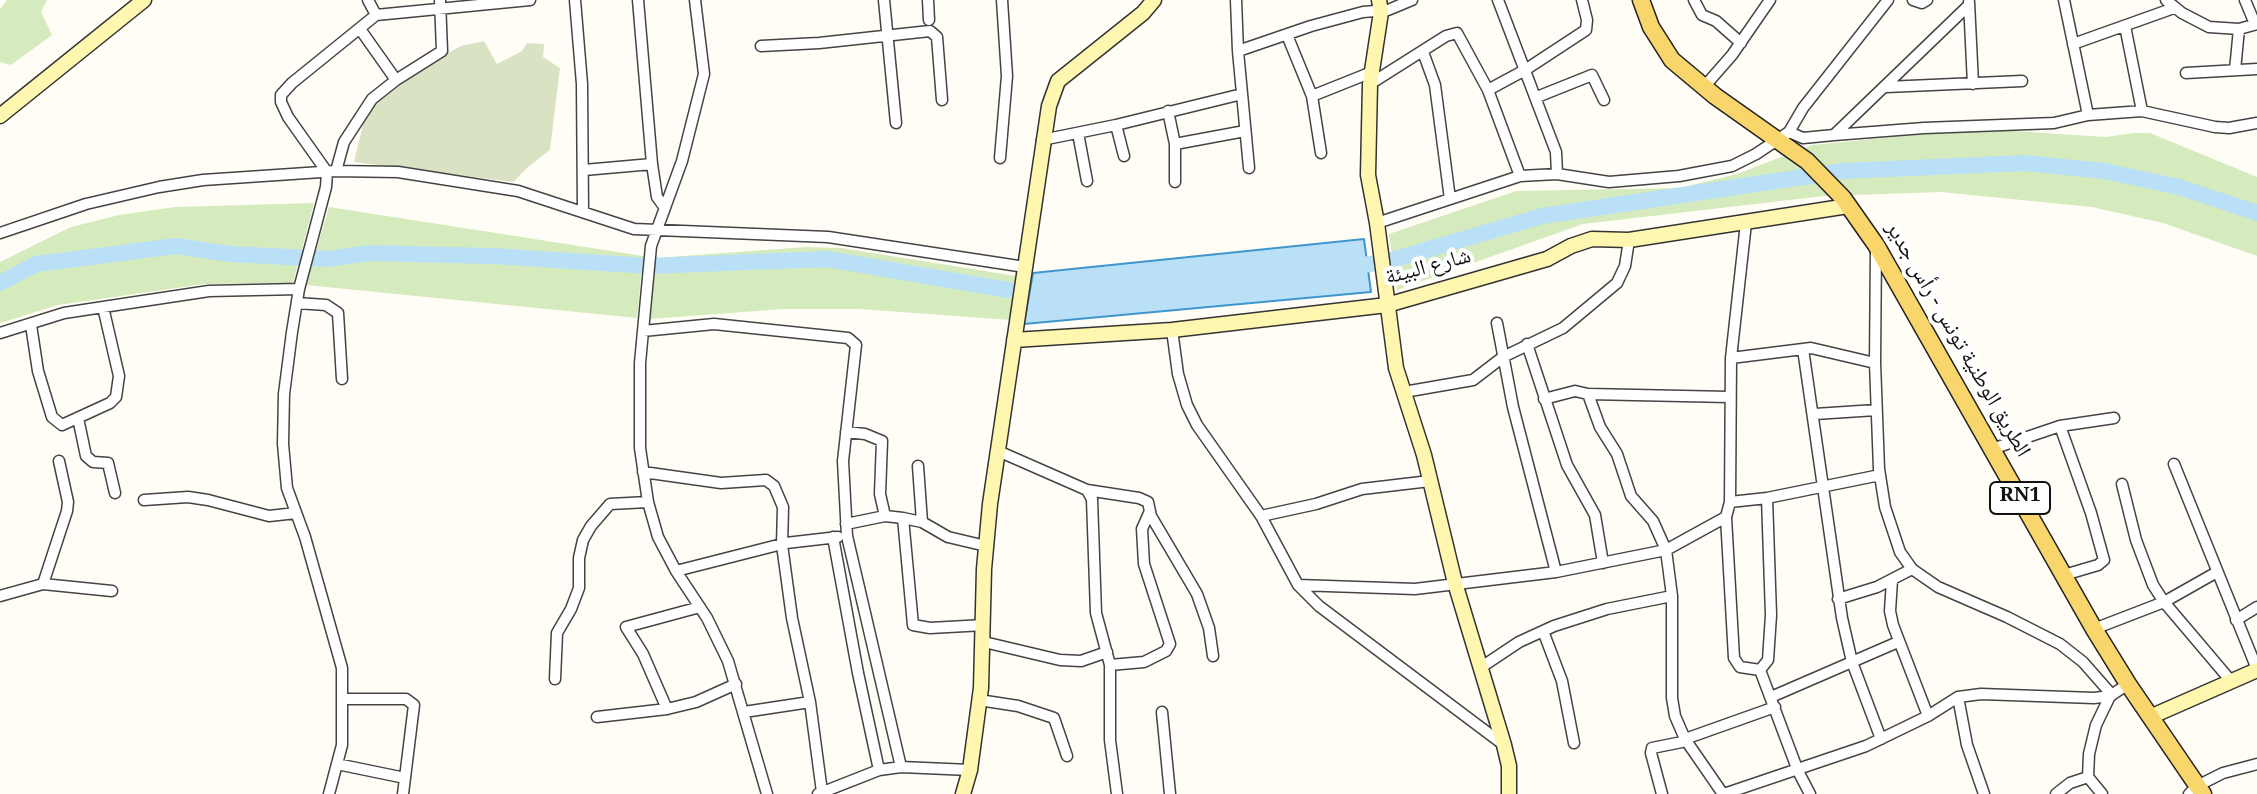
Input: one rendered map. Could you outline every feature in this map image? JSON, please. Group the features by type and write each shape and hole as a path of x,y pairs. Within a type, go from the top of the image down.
{"main road":[{"name":"الطريق الوطنية تونس - رأس جدير","path":"1641,0 1651,27 1672,60 1704,87 1783,135 1795,152 1845,202 1876,245 2094,629 2197,791"}],"street":[{"path":"0,116 144,0"},
{"path":"368,0 376,15"},
{"path":"331,171 288,117 281,102 281,95 292,83 376,15 440,4 530,0"},
{"path":"575,0 582,84 583,212"},
{"path":"638,0 652,164 657,197 665,208"},
{"path":"695,0 704,74 682,161 651,246 639,415 643,472 658,537 728,661 767,794"},
{"path":"884,0 896,123"},
{"path":"928,0 929,20"},
{"path":"1000,158 1007,76 1002,0"},
{"path":"963,794 970,770 979,700 986,546 1049,106 1058,81 1143,13 1154,0"},
{"path":"1236,0 1249,168"},
{"path":"1238,51 1380,6 1412,0"},
{"path":"1499,0 1556,152 1557,174"},
{"path":"1488,90 1586,30 1582,0"},
{"path":"1694,0 1702,15 1716,21 1741,43"},
{"path":"1704,87 1741,43 1770,0"},
{"path":"1377,223 1520,176 1557,174 1609,182 1679,176 1732,166 1783,135 1888,0"},
{"path":"1913,0 1922,3 1927,0"},
{"path":"2064,0 2088,115"},
{"path":"2073,44 2125,26 2170,4 2209,27 2239,29 2256,24 2245,0"},
{"path":"1834,135 1969,2"},
{"path":"1969,2 1973,84"},
{"path":"329,794 342,745 342,668 285,476 284,394 299,289 331,171 344,142 372,99 442,51 440,4"},
{"path":"1380,6 1371,78 1368,175 1396,368 1430,481 1455,583 1504,745 1509,766 1509,794"},
{"path":"2125,26 2142,111"},
{"path":"360,29 396,80"},
{"path":"2235,70 2239,29"},
{"path":"761,46 819,43 924,30 936,34 942,100"},
{"path":"1312,96 1371,78 1423,52 1446,36 1457,33 1488,90 1520,176"},
{"path":"1287,35 1312,96 1321,153"},
{"path":"1423,52 1435,85 1450,199"},
{"path":"2186,73 2257,69"},
{"path":"1537,97 1592,75 1604,100"},
{"path":"1886,87 2022,81"},
{"path":"1042,140 1242,94"},
{"path":"1168,111 1175,144 1175,182"},
{"path":"1783,135 1803,138 1924,128 2054,123 2088,115 2142,111 2215,127 2257,123"},
{"path":"1116,125 1124,156"},
{"path":"1175,144 1245,131"},
{"path":"1078,133 1087,181"},
{"path":"584,170 652,164"},
{"path":"0,233 86,204 203,180 331,171 398,172 490,185 634,229 828,237 1025,267"},
{"name":"شارع البيئة","path":"1014,340 1172,330 1387,305 1547,259 1580,242 1604,238 1629,240 1746,223 1845,202"},
{"path":"1746,223 1731,358 1730,502 1726,517 1734,658 1740,667 1760,670"},
{"path":"1404,392 1473,380 1503,357 1563,328 1617,283 1625,266 1629,240"},
{"path":"1876,245 1875,363 1880,475 1892,533 1900,552 1912,569 1938,587 1994,610 2060,644 2083,662 2111,695"},
{"path":"0,333 64,313 209,291 299,289"},
{"path":"297,303 326,305 338,313 342,379"},
{"path":"31,325 38,371 52,417 62,425 110,403 119,388 103,307"},
{"path":"1497,323 1513,407 1556,572"},
{"path":"643,331 714,324 853,341 856,345 843,473 847,536 901,767"},
{"path":"1172,330 1178,374 1187,405 1197,425 1261,516 1298,585 1319,606 1364,641 1504,745"},
{"path":"1527,344 1567,465 1595,515 1603,563"},
{"path":"1803,349 1815,414 1838,599 1852,662 1881,739"},
{"path":"1731,358 1820,349 1875,363"},
{"path":"1544,399 1575,391 1588,394 1729,397"},
{"path":"1588,394 1600,427 1617,454 1631,496 1653,521 1663,539 1672,596 1672,698 1675,716 1686,740 1723,794 1798,771 1881,739 1958,697 1981,694 2067,698 2111,695 2128,684"},
{"path":"1815,414 1876,410"},
{"path":"78,418 86,456 93,462 108,463 115,493"},
{"path":"1992,449 2060,426 2114,418"},
{"path":"2060,426 2104,560 2098,565 2064,575"},
{"path":"846,432 865,434 882,441 880,494 885,516"},
{"path":"998,451 1087,490 1148,502 1185,578 1197,594 1209,628 1213,656"},
{"path":"43,584 67,511 68,502 59,461"},
{"path":"2150,717 2257,670 2174,464"},
{"path":"918,466 922,522"},
{"path":"643,472 705,482 769,481 776,489 783,507 782,545 792,618 810,702 820,793 879,770 901,767 970,770"},
{"path":"1730,502 1767,498 1880,475"},
{"path":"1261,516 1316,504 1362,489 1430,481"},
{"path":"2122,484 2145,569 2164,602 2231,681"},
{"path":"1087,490 1094,509 1096,613 1110,665 1110,740 1117,794"},
{"path":"144,500 188,497 269,516 296,513"},
{"path":"1760,670 1768,660 1771,615 1767,498"},
{"path":"555,679 557,633 579,588 579,558 583,540 610,504 648,502"},
{"path":"1110,665 1144,662 1166,651 1170,644 1144,564 1142,529 1150,511"},
{"path":"846,524 885,516 903,518 922,522 948,537 986,546"},
{"path":"1298,585 1415,589 1556,572 1666,550 1726,517"},
{"path":"903,518 913,625 930,628 984,625"},
{"path":"676,571 782,545 847,536"},
{"path":"833,537 879,770"},
{"path":"1838,599 1862,593 1912,569"},
{"path":"2094,629 2164,602 2217,572"},
{"path":"1892,580 1890,611 1898,642 1928,716"},
{"path":"0,596 43,584 112,591"},
{"path":"1480,668 1519,642 1543,631 1607,609 1672,596"},
{"path":"667,709 643,654 626,627 700,607"},
{"path":"2236,620 2257,607"},
{"path":"1543,631 1562,681 1574,743"},
{"path":"984,642 1060,660 1081,661 1107,652"},
{"path":"1662,794 1652,748 1686,740 1898,642"},
{"path":"1760,670 1798,771 1810,794"},
{"path":"597,717 667,709 696,702 736,684"},
{"path":"2102,794 2088,777 2092,736 2111,695"},
{"path":"1958,697 1967,745 1984,794"},
{"path":"343,699 412,702 415,713 403,794"},
{"path":"979,700 1018,706 1054,718 1067,756"},
{"path":"744,712 810,702"},
{"path":"1162,712 1170,794"},
{"path":"337,764 405,778"},
{"path":"2197,791 2235,768 2257,764"},
{"path":"2056,794 2070,783 2088,777"},
{"path":"1798,794 1804,783"}],"green space":[{"path":"7,0 47,0 41,12 52,35 11,65 0,62 0,9"},
{"path":"484,41 497,64 522,51 527,43 544,44 543,57 560,68 550,150 513,182 354,162 363,125 373,102 433,61 461,46"},
{"path":"1997,130 2106,137 2150,133 2257,177 2257,256 2163,223 2092,207 1941,192 1824,196 1583,224 1397,290 1389,234 1516,191 1680,188 1737,174 1812,145"},
{"path":"314,203 293,283 204,284 58,305 0,323 0,262 71,227 119,215 175,207"},
{"path":"329,207 643,256 637,318 306,285"},
{"path":"805,247 841,248 1016,276 1011,320 859,309 783,309 650,319 656,258"}],"water":[{"path":"1364,239 1371,292 1024,324 1033,273"}],"waterway":[{"path":"1347,267 1385,262 1542,216 1843,171 2024,163 2104,171 2179,187 2257,213"},
{"path":"0,283 36,264 176,246 229,254 328,259 369,253 493,256 649,266 827,259 1008,290"}]}
